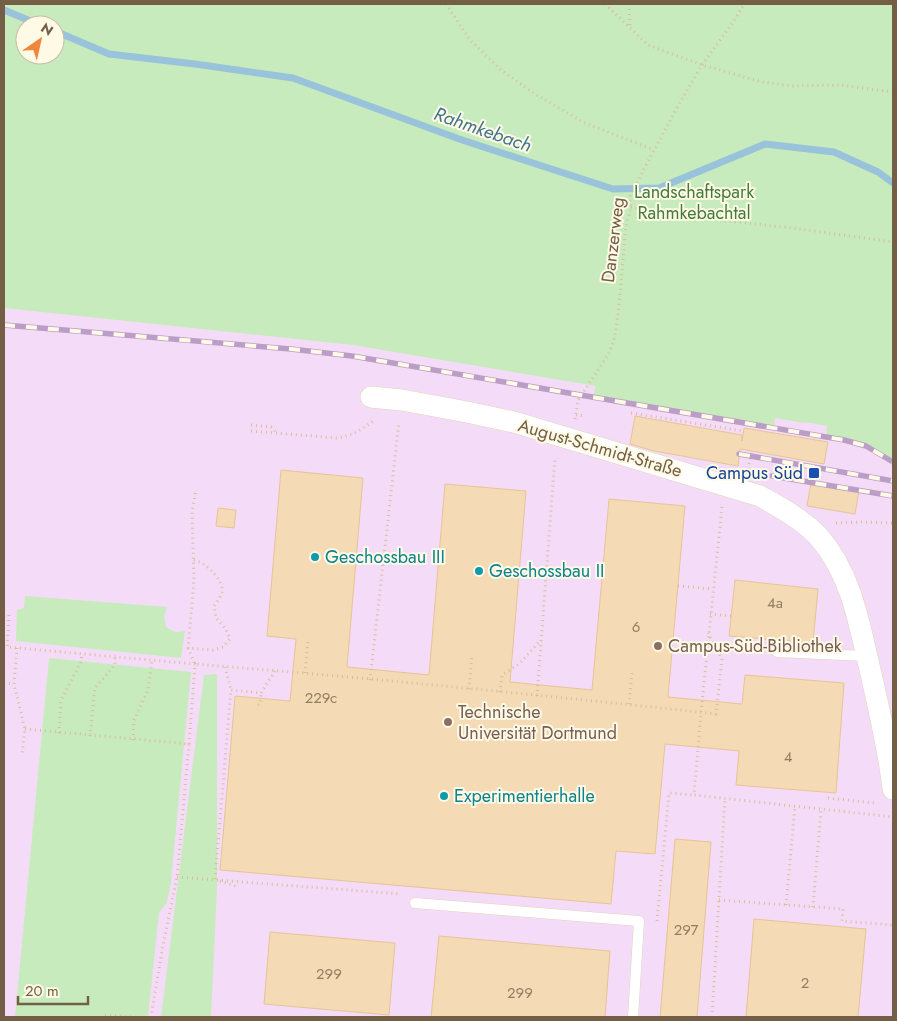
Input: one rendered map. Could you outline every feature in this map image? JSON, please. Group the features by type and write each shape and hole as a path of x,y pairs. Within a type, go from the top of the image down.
{"street":[{"name":"August-Schmidt-Straße","path":"371,397 402,400 514,422 739,488 760,496 805,524 825,545 840,570 855,604 892,759 888,796"}],"lane":[{"path":"778,652 866,656"},
{"path":"415,903 639,921 633,1017"}],"path":[{"path":"446,4 470,40 501,70 535,94 585,123 654,150"},
{"path":"605,4 648,45 702,65 762,82 793,86 840,86 893,92"},
{"path":"629,4 630,28"},
{"name":"Danzerweg","path":"577,409 578,400 608,355 614,341 626,226 631,208 629,199 644,168 702,65 744,4"},
{"path":"631,208 893,242"},
{"path":"370,680 402,400"},
{"path":"631,413 744,431"},
{"path":"576,415 586,416"},
{"path":"251,431 325,438 342,437 356,433 379,417"},
{"path":"252,425 271,427 277,433"},
{"path":"537,696 556,452 559,436"},
{"path":"748,472 752,451"},
{"path":"151,1017 177,876 195,664 188,648 194,580 192,512 196,490"},
{"path":"694,795 700,713 722,501"},
{"path":"805,524 893,523"},
{"path":"188,648 213,650 223,647 230,639 226,629 216,618 214,606 220,598 222,589 220,580 200,561 194,560"},
{"path":"678,586 713,589"},
{"path":"710,614 731,616"},
{"path":"4,615 9,615 7,647 305,673 716,714 722,659 708,633"},
{"path":"500,692 502,676 520,664 542,639"},
{"path":"305,673 308,640"},
{"path":"17,648 14,684 25,729 22,755"},
{"path":"59,733 61,700 81,662 82,654"},
{"path":"469,689 472,654"},
{"path":"90,736 96,688 115,665 115,657"},
{"path":"133,740 134,720 148,690 152,660"},
{"path":"214,879 231,690 225,667"},
{"path":"258,704 260,704 261,693 275,671"},
{"path":"629,705 632,673"},
{"path":"4,684 14,684"},
{"path":"231,690 261,693"},
{"path":"25,729 188,744"},
{"path":"657,924 669,793 893,817"},
{"path":"828,798 888,796"},
{"path":"712,1017 725,798"},
{"path":"786,905 795,806"},
{"path":"813,907 821,809"},
{"path":"177,876 214,879 240,887"},
{"path":"719,900 843,909 842,921 893,925"},
{"path":"105,1015 133,1017"}],"shaded area":[{"name":"Technische Universität Dortmund","path":"4,284 893,427 893,1017 4,1017"}],"green space":[{"name":"Landschaftspark Rahmkebachtal","path":"4,4 893,4 893,464 859,445 826,439 827,426 775,418 773,430 592,398 596,386 353,345 4,308"},
{"path":"25,596 167,607 164,617 166,627 175,632 185,631 181,658 16,641 17,610 24,608"},
{"path":"49,658 191,672 171,882 167,902 159,913 148,1017 15,1017"},
{"path":"217,674 217,889 211,1017 161,1017 204,675"}],"building":[{"path":"635,416 742,435 742,441 744,428 828,442 824,464 740,449 738,466 654,451 630,444"},
{"path":"281,470 363,478 347,667 429,675 445,484 526,491 510,682 592,690 609,499 685,506 668,697 742,704 745,675 844,683 836,793 736,785 739,751 665,744 655,854 616,851 611,904 220,870 235,696 290,701 296,639 267,636"},
{"name":"Campus Süd","path":"811,483 859,491 855,514 807,506"},
{"path":"218,508 236,510 234,528 216,526"},
{"path":"735,580 818,589 813,643 729,636"},
{"path":"675,839 711,842 697,1017 660,1017"},
{"path":"754,919 866,929 858,1017 746,1017"},
{"path":"270,932 395,943 389,1015 264,1004"},
{"path":"439,936 610,951 605,1017 431,1017"}],"waterway":[{"name":"Rahmkebach","path":"4,10 16,15"},
{"name":"Rahmkebach","path":"65,35 109,54 293,78 462,140 613,189 659,188 765,144 834,152 878,172 893,183"}],"railway":[{"path":"4,325 291,349 352,356 844,440 866,446 893,462"},
{"path":"739,454 893,481"},
{"path":"772,476 893,496"}],"place":[{"name":"Campus Süd","path":"814,473"},
{"name":"Geschossbau III","path":"315,557"},
{"name":"Geschossbau II","path":"479,571"},
{"name":"Campus-Süd-Bibliothek","path":"658,646"},
{"name":"Technische Universität Dortmund","path":"448,722"},
{"name":"Experimentierhalle","path":"444,796"}]}
